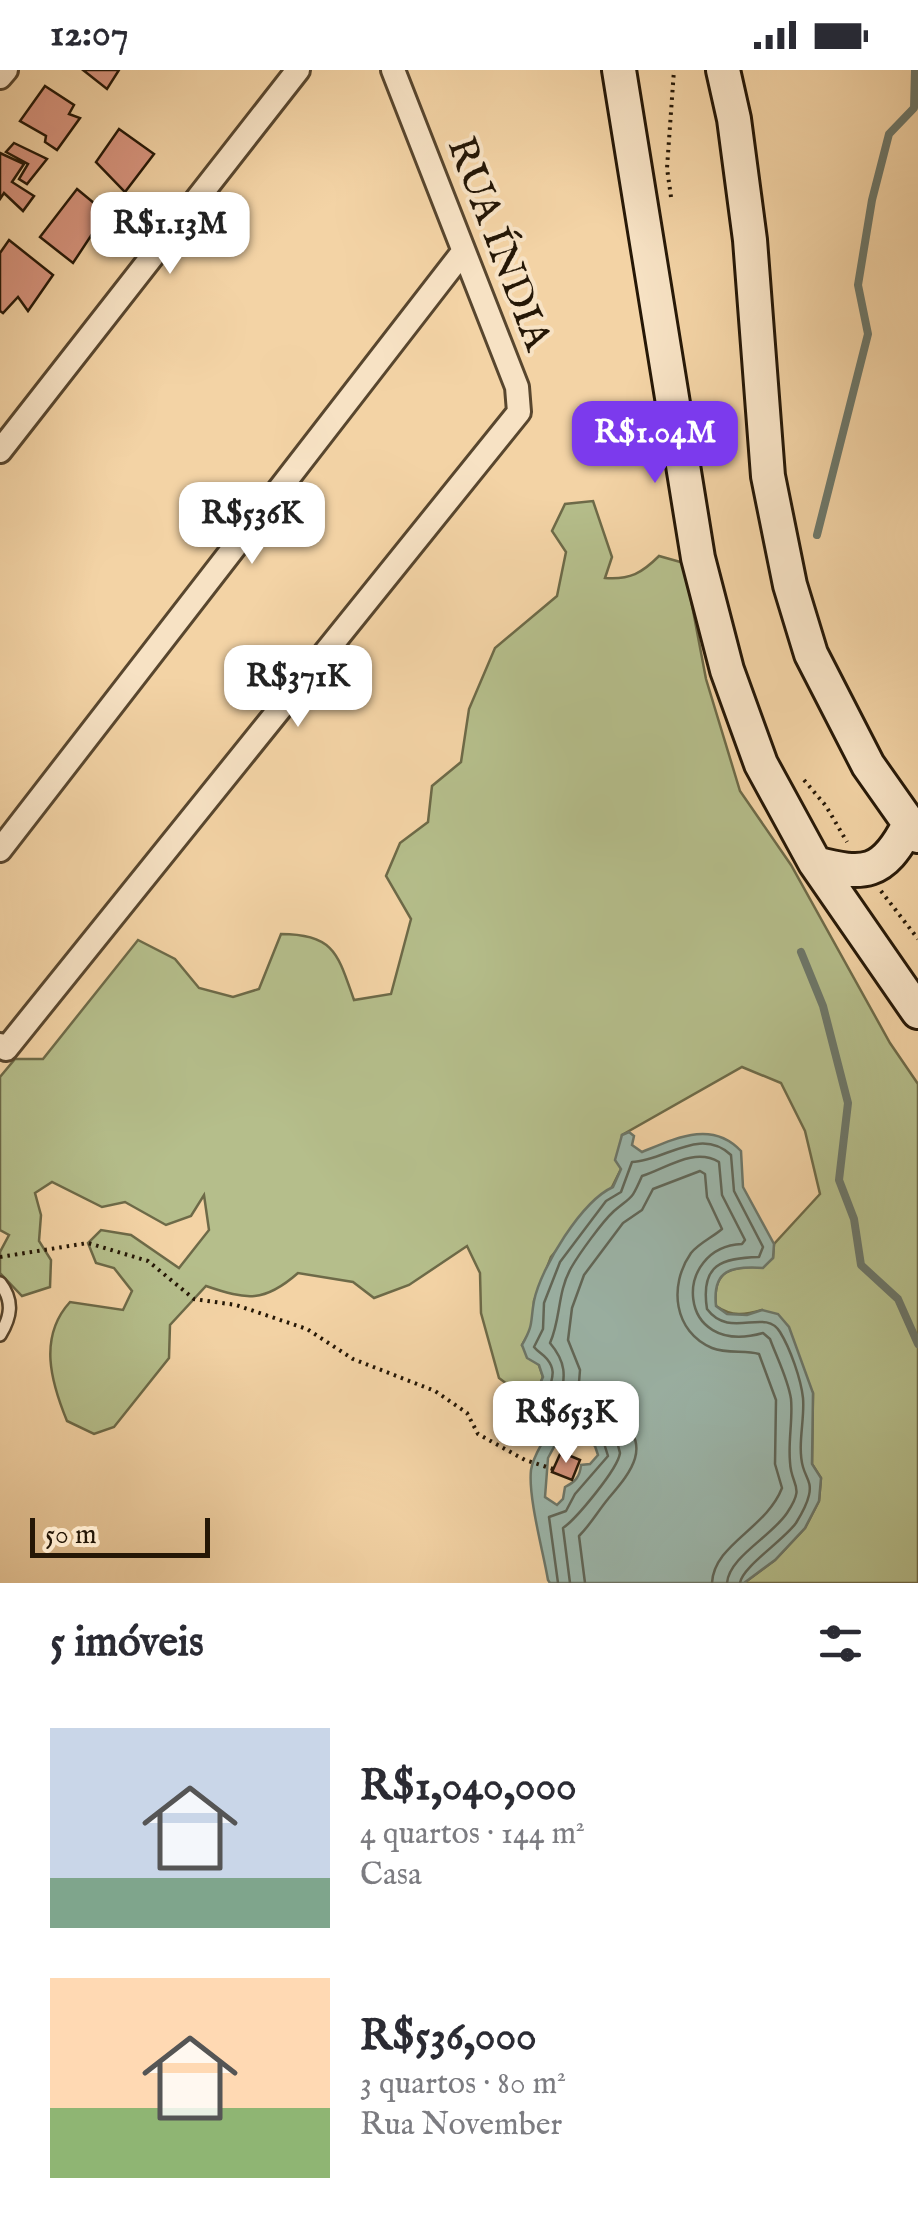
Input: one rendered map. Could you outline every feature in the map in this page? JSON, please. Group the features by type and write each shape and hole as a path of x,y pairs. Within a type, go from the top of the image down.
{"main road":[{"path":"619,70 698,558 727,670 761,764 815,862 918,1012"},
{"path":"723,70 734,119 750,240 768,476 790,585 811,654 868,764 915,827 886,860 865,872 815,862"}],"street":[{"path":"0,78 6,70"},
{"path":"0,451 298,70"},
{"name":"RUA ÍNDIA","path":"3,1047 519,412 517,387 393,70"},
{"path":"0,850 463,252"}],"lane":[{"path":"0,1283 8,1293 10,1305 8,1322 0,1335"}],"path":[{"path":"672,206 667,168 674,70"},
{"path":"804,779 826,806 865,872 918,939"},
{"path":"0,1258 88,1243 148,1260 194,1299 236,1305 307,1328 354,1358 436,1391 467,1413 478,1434 525,1460 554,1469"}],"green space":[{"path":"593,501 612,557 605,578 635,574 659,556 684,563 706,679 740,791 791,865 890,1043 918,1084 918,1583 744,1583 775,1560 805,1528 819,1501 821,1478 812,1464 813,1393 762,1310 739,1314 722,1310 716,1306 717,1284 733,1269 763,1267 773,1258 774,1244 820,1194 805,1131 781,1083 742,1067 622,1135 621,1169 612,1187 551,1257 534,1301 533,1326 522,1345 539,1365 543,1377 536,1393 523,1396 499,1378 481,1313 480,1273 467,1246 409,1285 374,1298 353,1282 298,1273 275,1290 255,1296 206,1286 170,1325 169,1358 114,1427 94,1434 67,1421 61,1406 50,1360 54,1330 70,1302 123,1310 132,1291 114,1268 96,1263 88,1243 101,1230 131,1235 179,1268 209,1230 204,1195 191,1216 166,1225 125,1202 102,1207 52,1182 35,1193 41,1215 39,1241 51,1260 50,1287 22,1296 0,1273 0,1252 9,1235 0,1230 0,1077 15,1059 43,1059 138,940 175,959 199,988 233,997 259,989 281,934 299,935 324,943 332,950 354,1000 391,994 411,919 386,876 400,843 428,822 432,786 461,762 469,709 495,648 557,596 566,552 552,531 565,504"}],"water":[{"path":"629,1132 634,1136 632,1145 642,1152 693,1135 718,1136 730,1142 741,1151 743,1187 774,1244 773,1258 763,1268 733,1269 721,1277 716,1306 727,1314 747,1315 762,1310 778,1314 789,1327 813,1393 812,1464 821,1478 819,1501 805,1528 775,1560 744,1583 548,1580 531,1470 550,1419 539,1411 536,1393 543,1377 539,1365 527,1358 522,1345 530,1328 538,1287 554,1254 576,1220 613,1187 621,1169 615,1160 622,1135","holes":["583,1437 595,1446 598,1455 590,1464 581,1465 576,1479 565,1487 563,1499 557,1505 545,1497 548,1458 554,1447 573,1444"]}],"building":[{"path":"83,70 119,70 107,89"},
{"path":"45,86 74,105 69,114 80,118 57,150 45,142 46,136 20,121"},
{"path":"119,129 154,154 125,192 96,162"},
{"path":"14,143 47,159 27,184 19,179 28,164 6,152"},
{"path":"0,153 24,164 12,182 34,196 23,211 4,193 0,199"},
{"path":"77,189 106,213 73,263 40,237"},
{"path":"9,240 53,275 28,311 18,297 3,313 0,311 0,253"},
{"path":"561,1452 580,1460 572,1480 552,1472"}],"waterway":[{"path":"817,535 868,334 858,285 872,200 889,134 914,108 915,70"},
{"path":"801,952 823,1006 848,1103 839,1180 854,1219 861,1265 898,1299 918,1344"}]}
